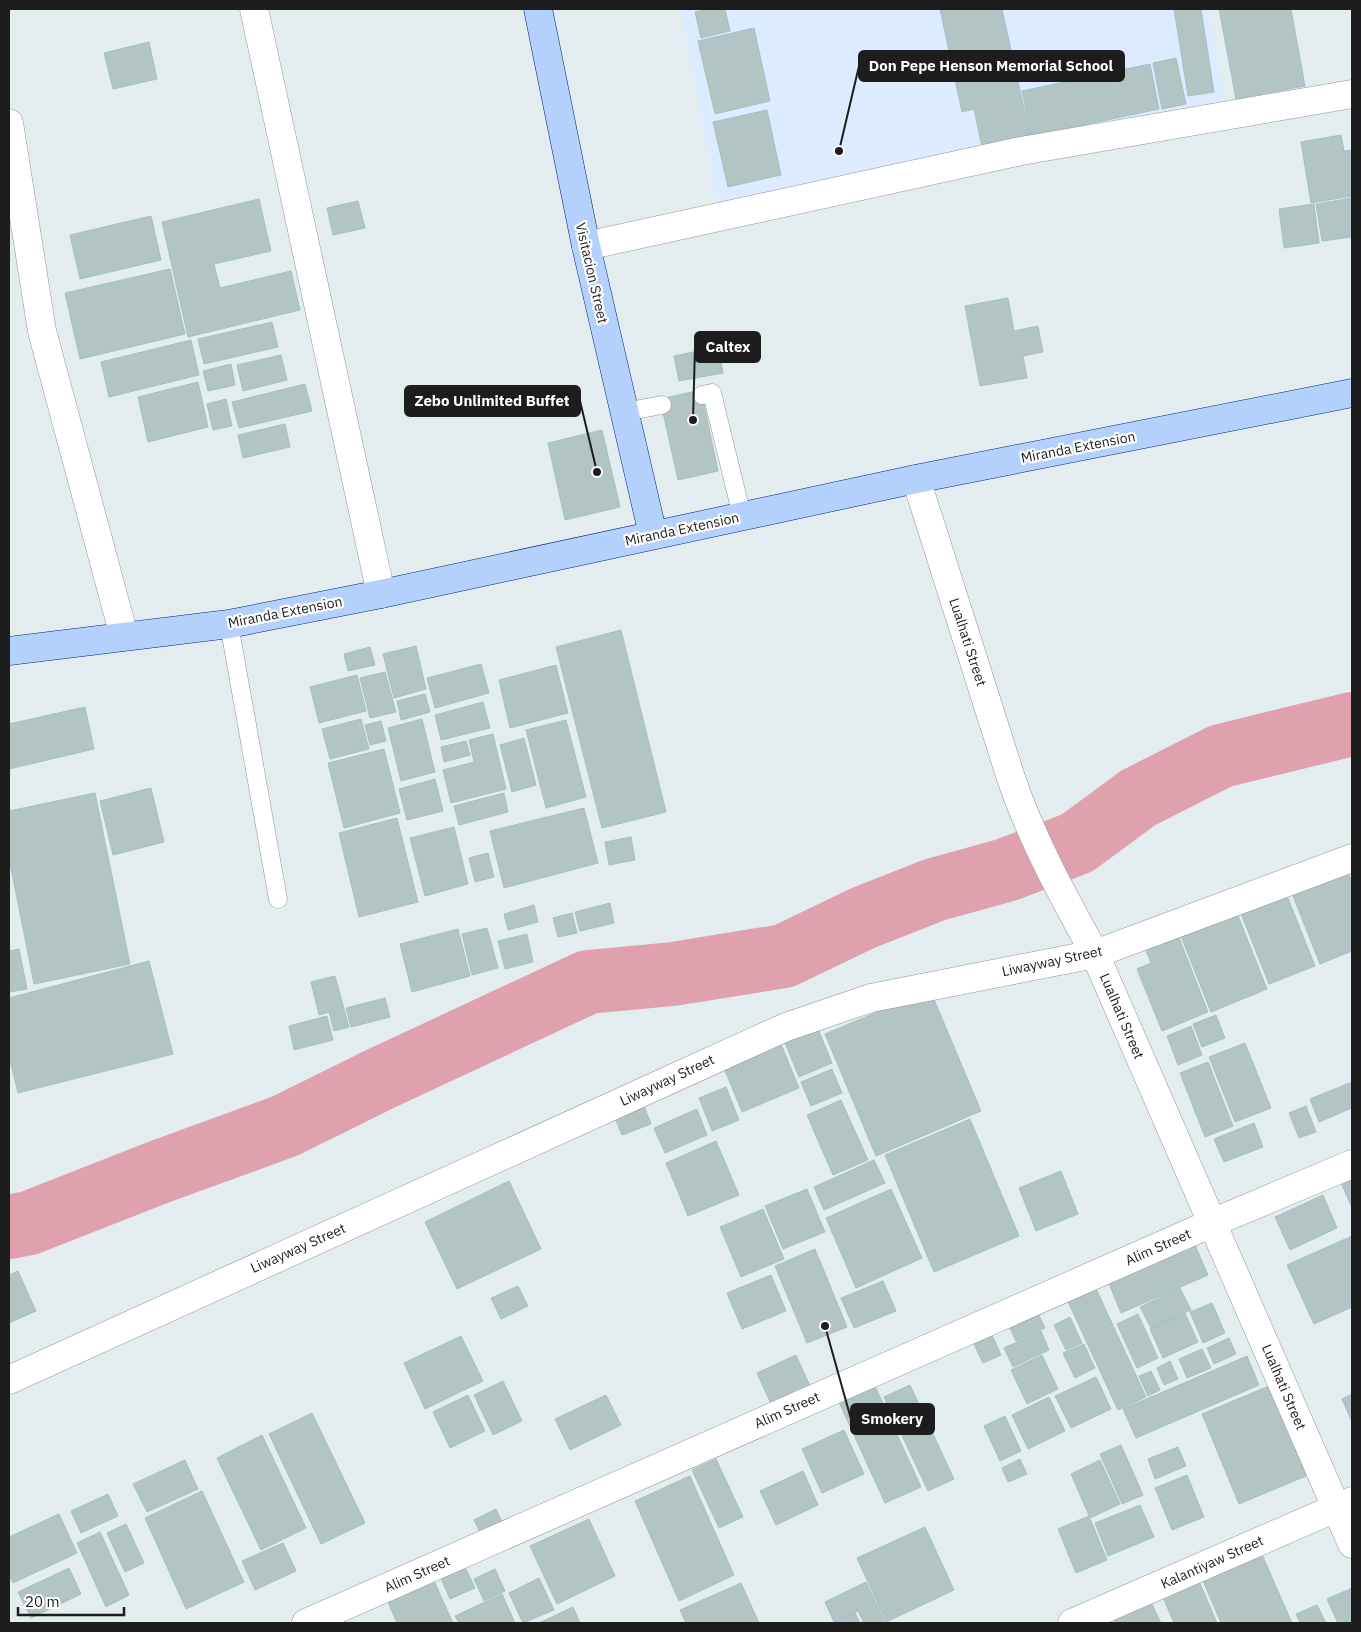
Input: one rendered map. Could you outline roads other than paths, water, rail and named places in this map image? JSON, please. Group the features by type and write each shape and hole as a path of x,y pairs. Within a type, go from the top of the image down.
{"main road":[{"name":"Visitacion Street","path":"538,9 586,246 653,535"},
{"name":"Miranda Extension","path":"9,651 229,624 381,594 916,479 1352,393"}],"street":[{"path":"254,9 381,594"},
{"path":"586,246 1020,151 1352,94"},
{"path":"9,123 42,332 124,636"},
{"name":"Lualhati Street","path":"916,479 1010,775 1027,822 1066,902 1095,954 1212,1223 1344,1505 1352,1544"},
{"name":"Liwayway Street","path":"9,1380 786,1027 871,998 1095,954 1352,858"},
{"name":"Alim Street","path":"306,1623 1212,1223 1352,1164"},
{"name":"Kalantiyaw Street","path":"1072,1623 1344,1505"}],"lane":[{"path":"702,395 712,393 742,516"},
{"path":"624,412 662,405"},
{"path":"229,624 278,899"}],"waterway":[{"path":"9,1227 29,1223 159,1172 285,1126 380,1079 588,982 673,974 784,956 863,918 934,890 1006,870 1077,843 1138,798 1221,756 1352,724"}],"place":[{"name":"Don Pepe Henson Memorial School","path":"839,151"},
{"name":"Caltex","path":"693,420"},
{"name":"Zebo Unlimited Buffet","path":"597,472"},
{"name":"Smokery","path":"825,1326"}]}
